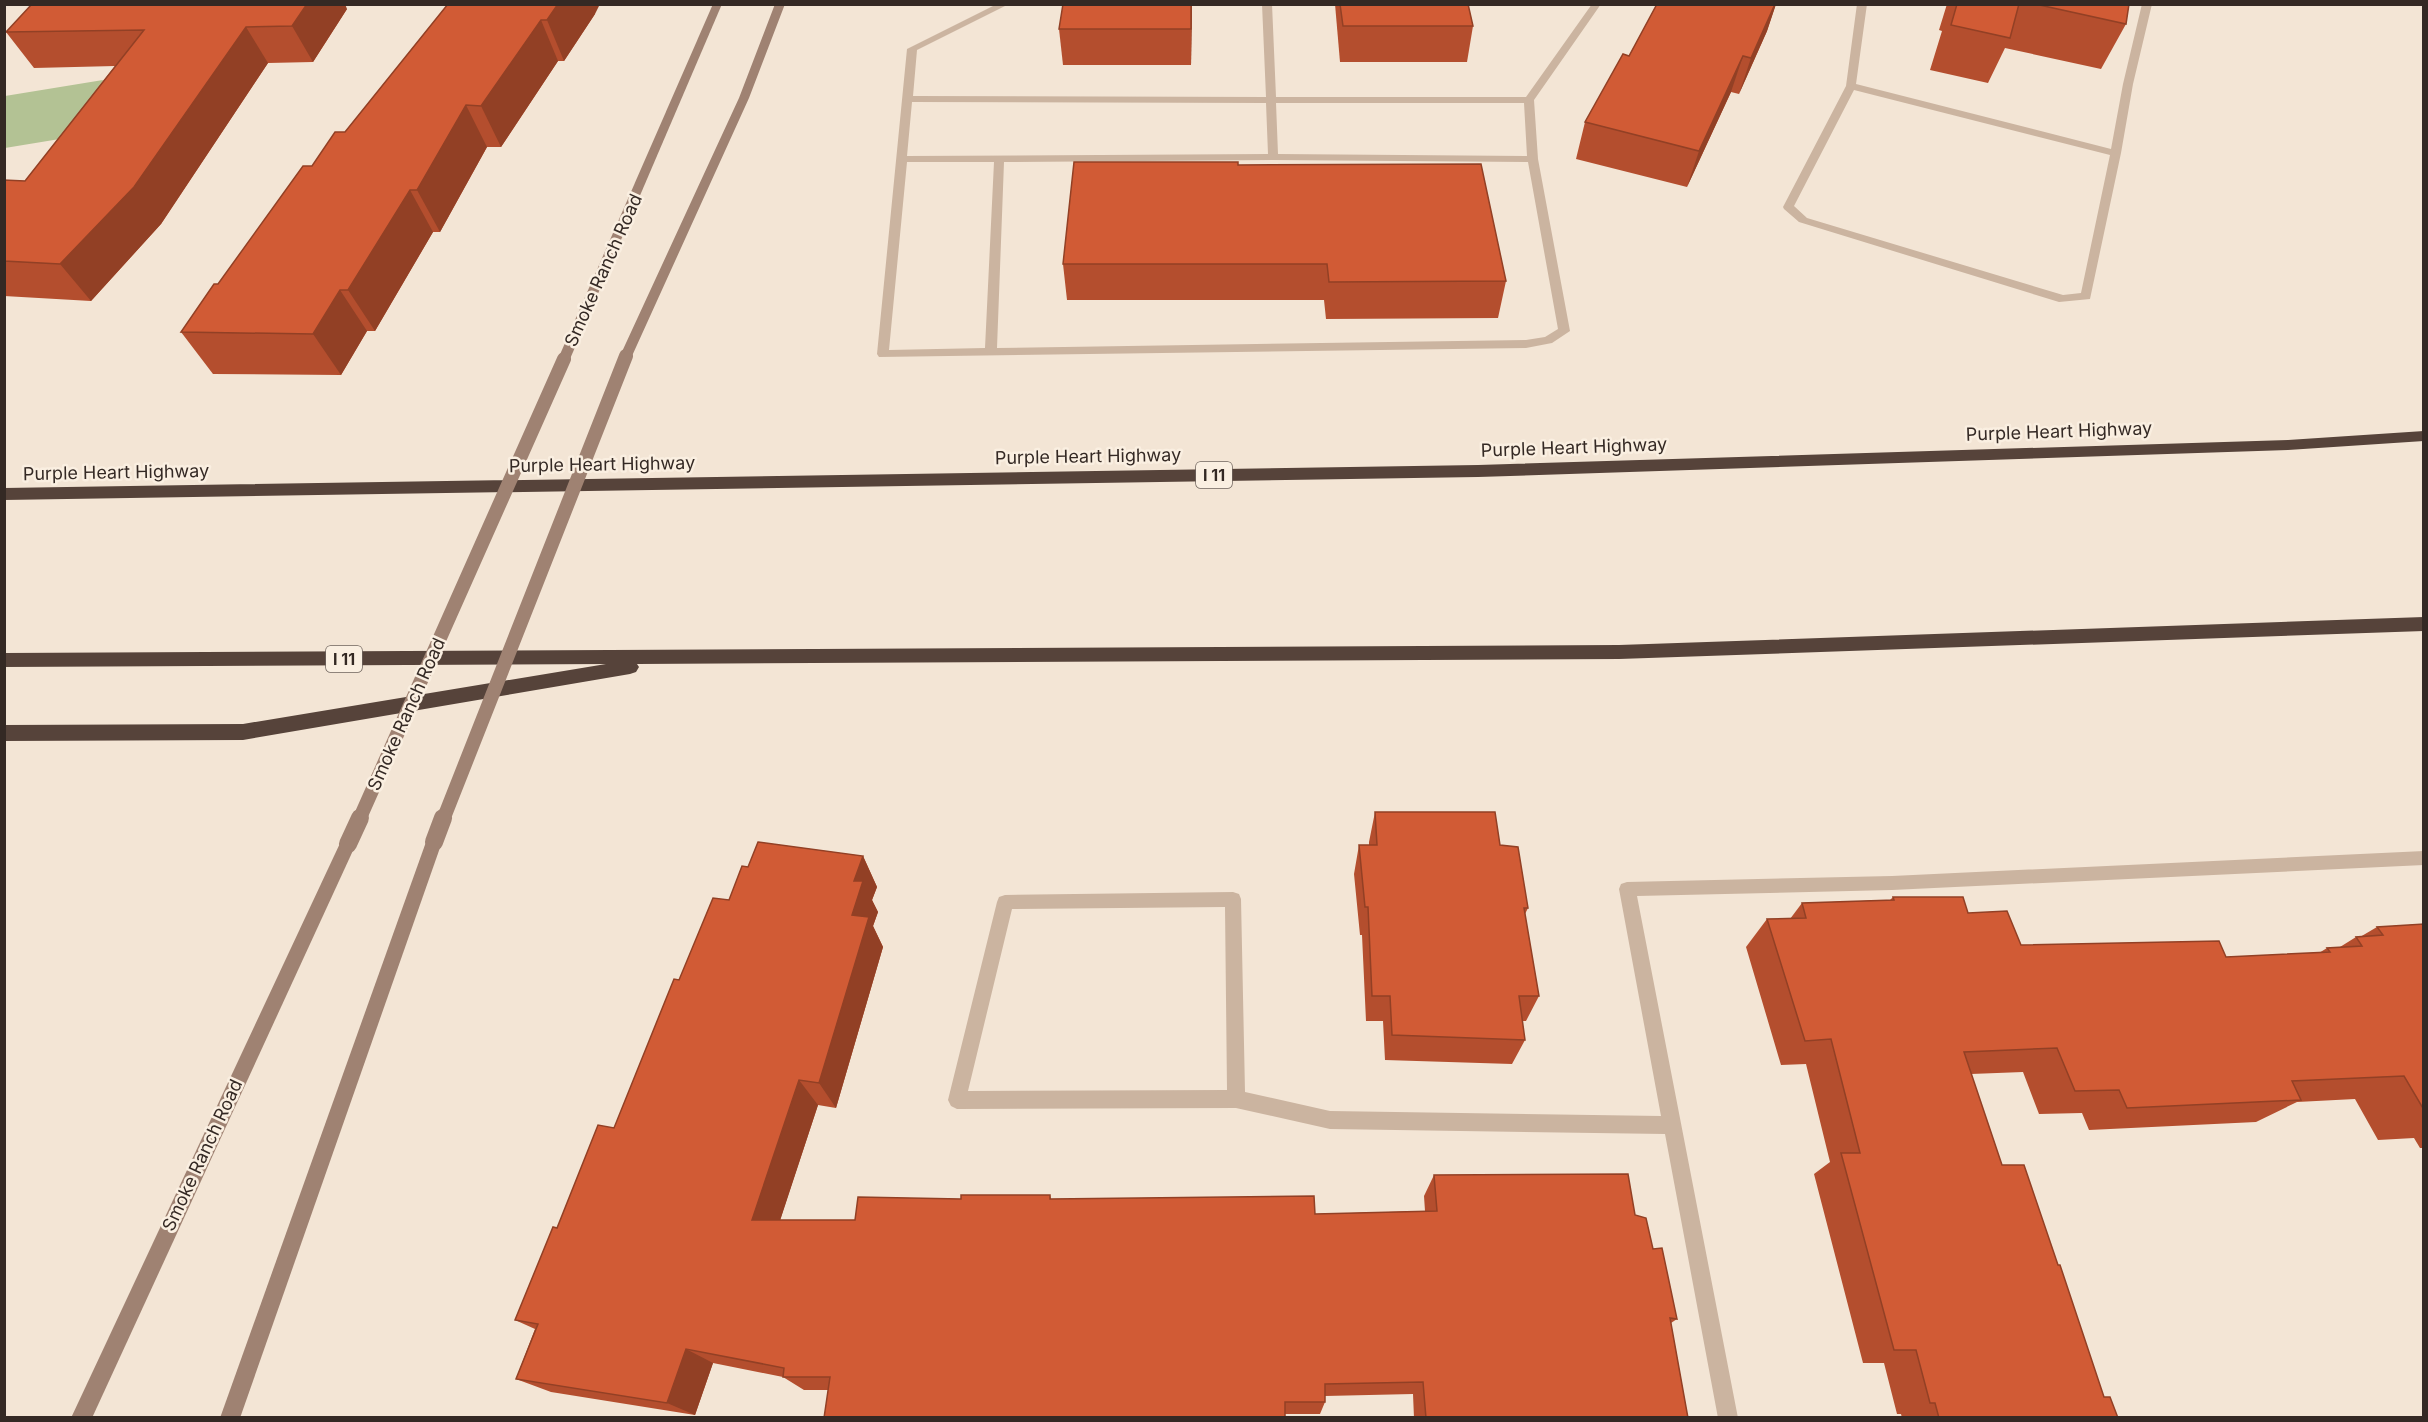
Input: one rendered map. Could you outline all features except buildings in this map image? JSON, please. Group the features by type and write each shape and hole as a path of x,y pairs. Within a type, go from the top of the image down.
{"highway":[{"name":"Purple Heart Highway","path":"4,494 1478,471 2288,445 2424,436"},
{"name":"I 11","path":"4,660 1619,652 2424,624"},
{"path":"4,733 243,732 683,658"}],"main road":[{"name":"Smoke Ranch Road","path":"81,1418 240,1071 348,844 564,359 718,4"},
{"path":"230,1418 434,842 626,356 744,98 780,4"}],"lane":[{"path":"1005,4 912,49 883,354 1526,344 1548,340 1564,331 1533,159 1529,100 1597,4"},
{"path":"1267,4 1273,157"},
{"path":"1862,4 1851,86 1788,207 1803,220 2063,299 2086,296 2128,84 2147,4"},
{"path":"1851,86 2116,153"},
{"path":"908,99 1529,100"},
{"path":"902,159 1273,157 1533,159"},
{"path":"991,352 999,159"},
{"path":"1728,1418 1627,889 1927,881 2424,858"},
{"path":"1236,1099 1233,899 1005,903 957,1101 1236,1099 1330,1120 1672,1125"}],"green space":[{"path":"103,80 90,134 5,148 5,96"}]}
